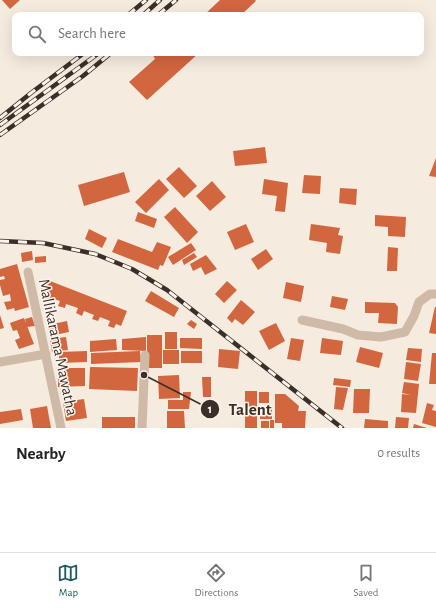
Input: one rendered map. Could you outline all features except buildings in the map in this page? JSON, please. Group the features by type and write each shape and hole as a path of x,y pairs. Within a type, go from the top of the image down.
{"street":[{"name":"Mallikarama Mawatha","path":"28,272 61,428"},
{"path":"302,320 343,329 358,335 381,337 405,332 414,316 419,302 430,294 436,294"},
{"path":"0,362 46,354"},
{"path":"142,428 145,355"}],"railway":[{"path":"132,12 146,0"},
{"path":"146,12 160,0"},
{"path":"162,12 176,0"},
{"path":"0,118 80,56"},
{"path":"0,125 95,56"},
{"path":"0,135 83,76 107,56"},
{"path":"0,241 43,243 95,254 132,269 167,290 342,428"}],"place":[{"name":"Talent","path":"144,375"}]}
